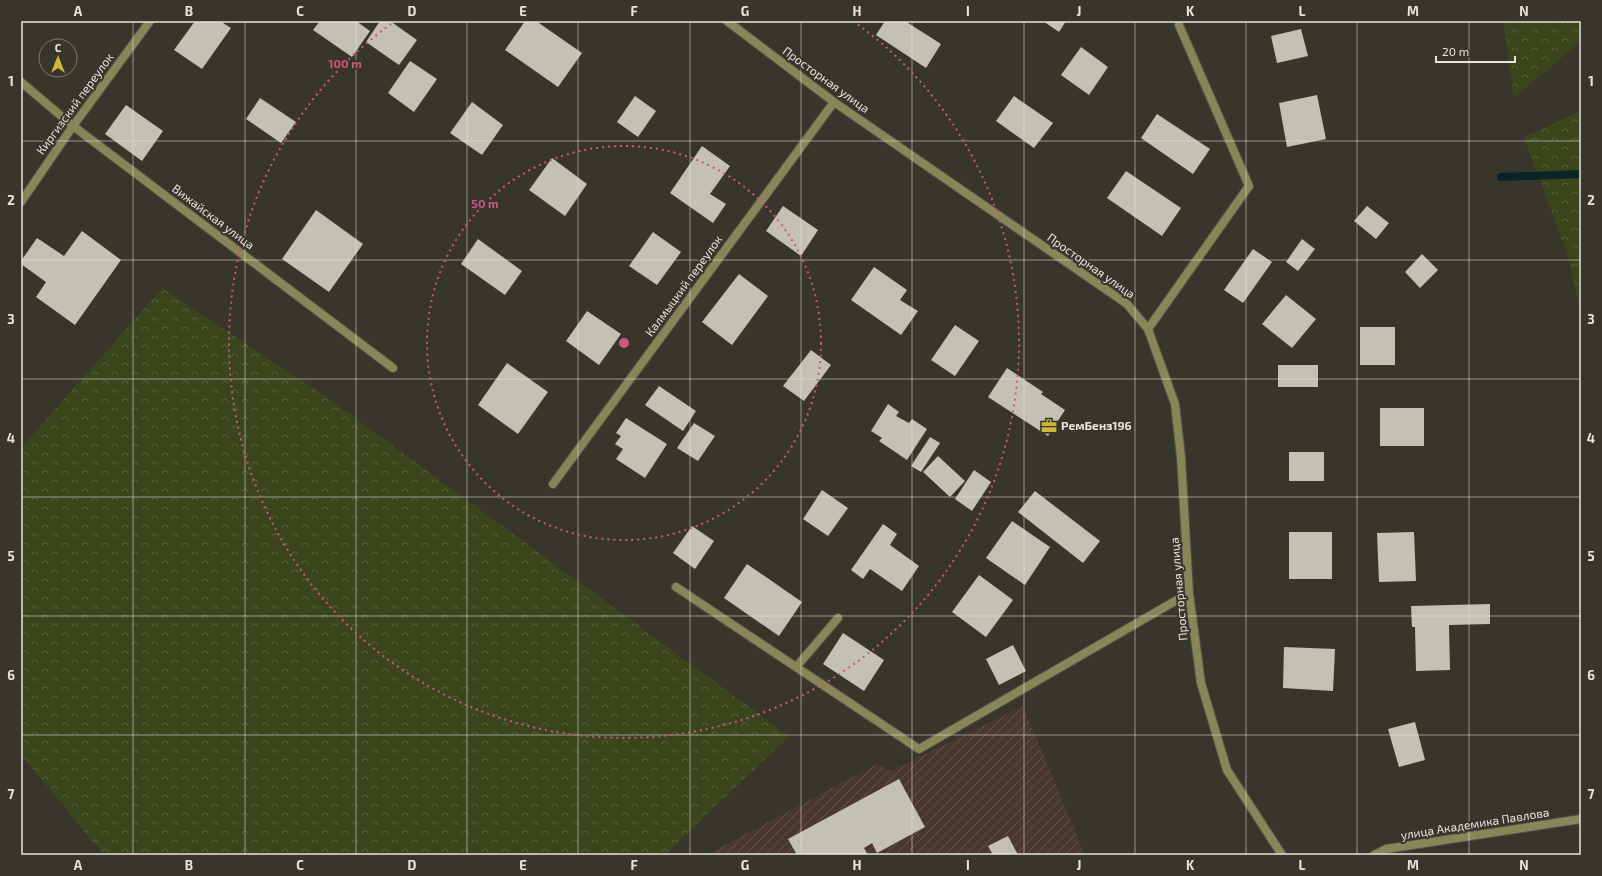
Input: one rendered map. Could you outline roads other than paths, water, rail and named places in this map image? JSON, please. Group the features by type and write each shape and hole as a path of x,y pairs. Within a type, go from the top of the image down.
{"street":[{"name":"Киргизский переулок","path":"21,202 73,126 150,21"},
{"name":"Просторная улица","path":"727,21 834,102 1127,304 1148,328 1175,404 1181,457 1189,593 1201,683 1227,770 1282,855"},
{"path":"1148,328 1249,186 1179,25"},
{"name":"Вижайская улица","path":"21,82 73,126 393,368"},
{"name":"Калмыцкий переулок","path":"553,484 834,102"},
{"path":"676,587 798,666 919,749 1189,593"},
{"path":"798,666 838,618"},
{"name":"улица Академика Павлова","path":"1374,855 1386,849 1447,841 1581,819"}],"waterway":[{"path":"1501,177 1581,174"}],"place":[{"name":"РемБенз196","path":"1049,426"}]}
